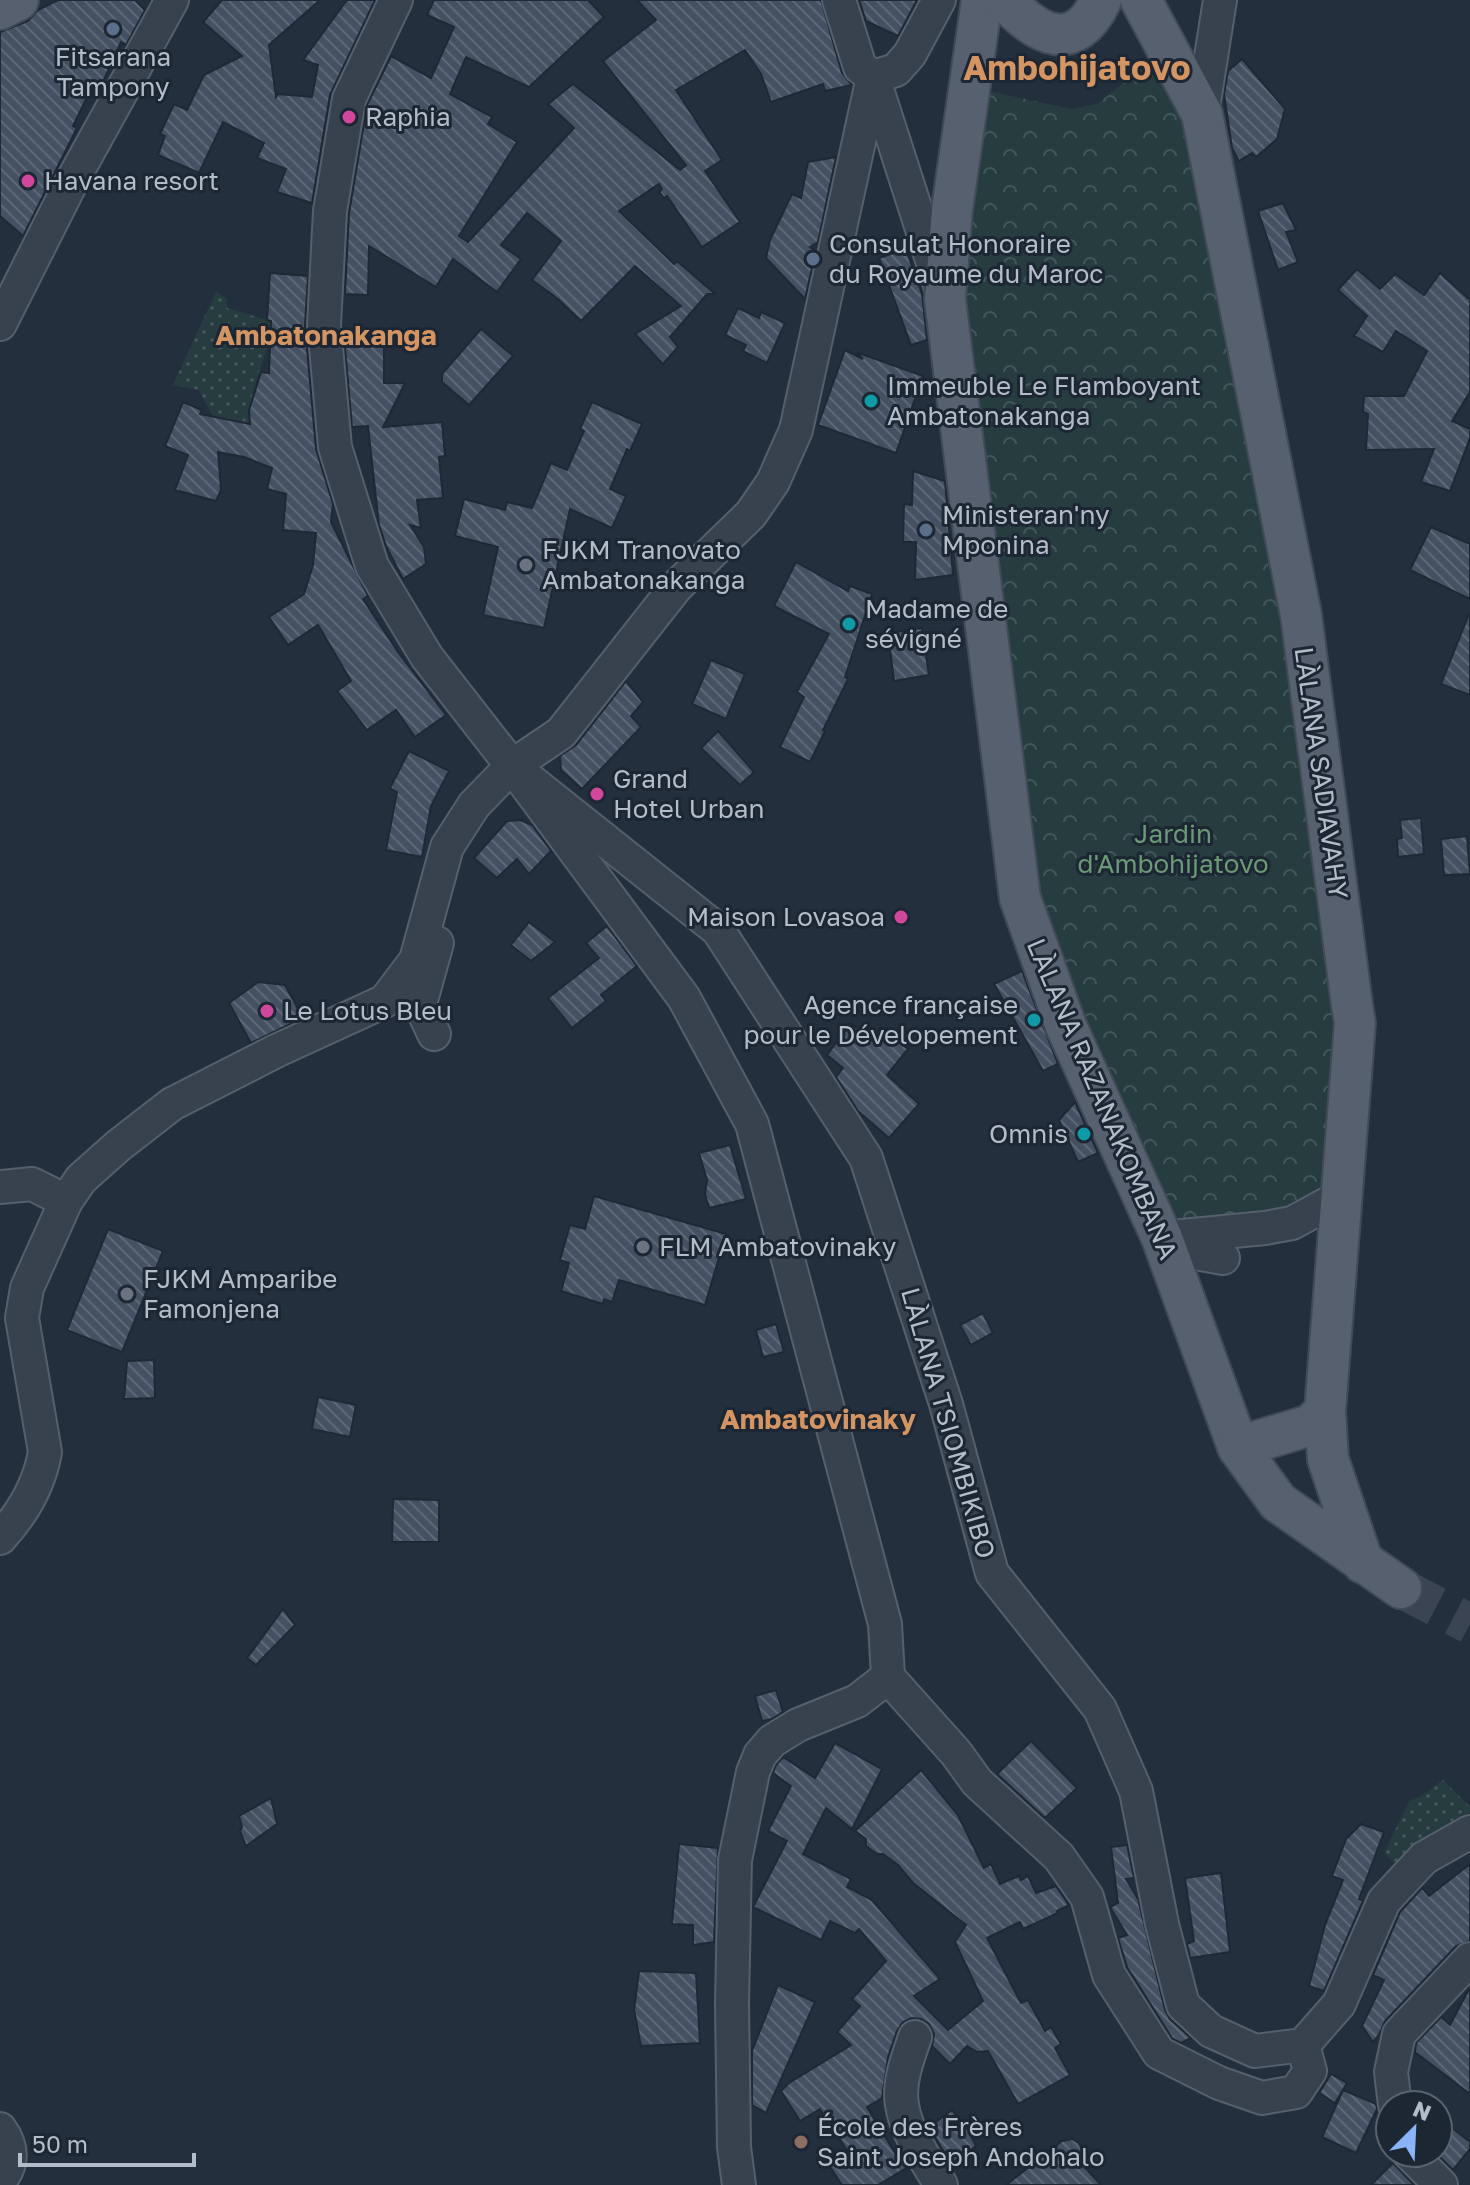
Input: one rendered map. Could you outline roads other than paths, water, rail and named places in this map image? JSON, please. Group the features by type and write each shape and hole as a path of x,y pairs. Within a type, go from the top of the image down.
{"main road":[{"path":"0,9 18,0"},
{"name":"LÀLANA RAZANAKOMBANA","path":"982,0 952,210 945,299 1020,898 1066,1026 1163,1243 1238,1447 1278,1502 1401,1588"},
{"path":"1005,0 1023,20 1043,32 1063,36 1077,32 1093,16 1101,0"},
{"name":"LÀLANA SADIAVAHY","path":"1141,0 1202,114 1301,615 1355,1023 1336,1217 1325,1411 1328,1459 1363,1563"},
{"path":"1238,1447 1311,1425 1325,1411"},
{"path":"1266,1486 1290,1459 1328,1459"}],"street":[{"path":"396,0 349,99 330,211 324,325 335,447 372,566 427,657 684,998 752,1124 885,1624 888,1677 956,1753 977,1782 1059,1857 1087,1897 1109,1975 1159,2053 1219,2083 1262,2098 1296,2092 1310,2071 1303,2045 1339,2004 1384,1901 1424,1858 1470,1832"},
{"path":"839,0 860,67 873,77 945,299"},
{"path":"873,77 896,70 910,54 939,0"},
{"path":"1202,114 1220,0"},
{"path":"0,324 71,183 169,1"},
{"path":"0,1538 28,1501 45,1452 22,1318 27,1288 66,1201 81,1179 172,1104 276,1051 385,1001 416,960 447,847 474,805 512,766 561,733 676,587 751,514 773,482 796,430 873,77"},
{"name":"LÀLANA TSIOMBIKIBO","path":"512,766 718,930 866,1158 946,1404 992,1573 1100,1709 1136,1791 1162,1924 1183,2005 1211,2031 1255,2051 1303,2045"},
{"path":"434,1034 420,1004 474,805"},
{"path":"0,1187 32,1184 66,1201"},
{"path":"1163,1243 1336,1217"},
{"path":"1163,1243 1223,1258"},
{"path":"739,2185 734,2147 732,2003 735,1860 753,1772 760,1755 772,1741 798,1725 857,1701 888,1677"},
{"path":"1393,2089 1391,2072 1399,2034 1470,1959"},
{"path":"915,2037 906,2063 901,2104 911,2132 941,2185"},
{"path":"0,2129 8,2140 10,2160 0,2180"},
{"path":"1425,2169 1441,2185"}],"tunnel":[{"path":"1401,1588 1470,1624"}],"place":[{"name":"Fitsarana Tampony","path":"113,29"},
{"name":"Raphia","path":"349,117"},
{"name":"Havana resort","path":"28,181"},
{"name":"Consulat Honoraire du Royaume du Maroc","path":"813,259"},
{"name":"Immeuble Le Flamboyant Ambatonakanga","path":"871,401"},
{"name":"Ministeran'ny Mponina","path":"926,530"},
{"name":"FJKM Tranovato Ambatonakanga","path":"526,565"},
{"name":"Madame de sévigné","path":"849,624"},
{"name":"Grand Hotel Urban","path":"597,794"},
{"name":"Maison Lovasoa","path":"901,917"},
{"name":"Le Lotus Bleu","path":"267,1011"},
{"name":"Agence française pour le Dévelopement","path":"1034,1020"},
{"name":"Omnis","path":"1084,1134"},
{"name":"FLM Ambatovinaky","path":"643,1247"},
{"name":"FJKM Amparibe Famonjena","path":"127,1294"},
{"name":"École des Frères Saint Joseph Andohalo","path":"801,2142"}],"district":[{"name":"Ambohijatovo","path":"1077,68"},
{"name":"Ambatonakanga","path":"326,335"},
{"name":"Ambatovinaky","path":"818,1419"}],"park label":[{"name":"Jardin d'Ambohijatovo","path":"1173,849"}]}
